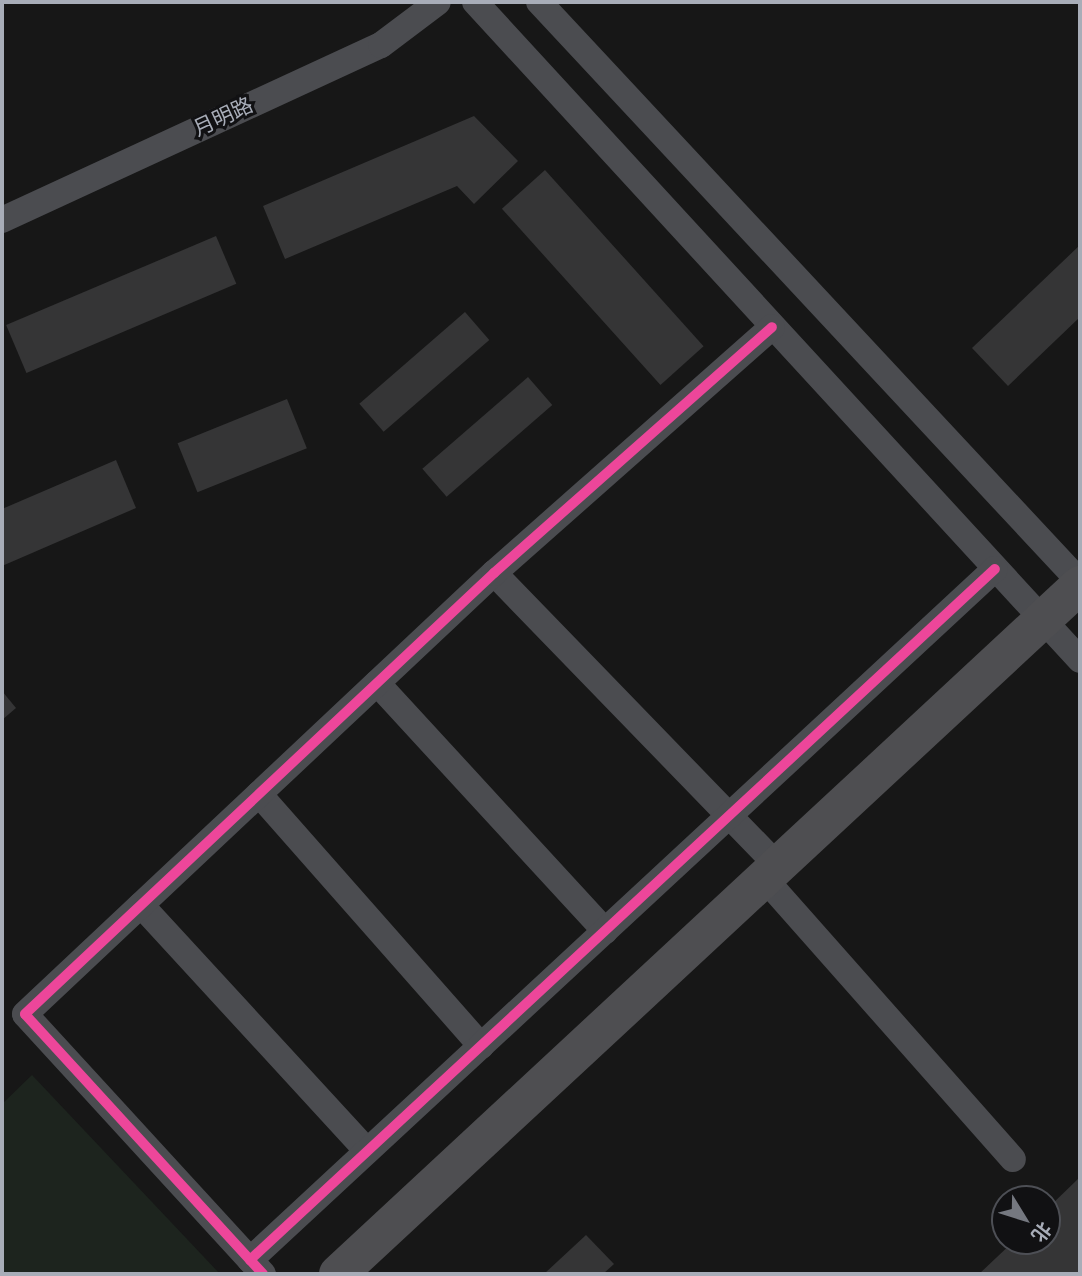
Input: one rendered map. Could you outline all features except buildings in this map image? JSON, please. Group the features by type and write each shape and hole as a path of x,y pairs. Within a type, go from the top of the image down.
{"highway":[{"path":"338,1274 1080,583"}],"street":[{"name":"月明路","path":"2,220 381,45 438,2"},
{"path":"475,2 1080,660"},
{"path":"539,2 1080,583"},
{"path":"772,327 494,573 25,1014 257,1267 367,1151 995,569"},
{"path":"494,573 729,815 771,872 1013,1159"},
{"path":"377,683 605,931"},
{"path":"259,794 481,1046"},
{"path":"141,905 367,1151"}],"shaded area":[{"path":"32,1075 220,1274 2,1274 2,1104"}],"cycle path":[{"path":"263,1274 25,1014 494,573 772,327"},
{"path":"250,1260 995,569"}]}
